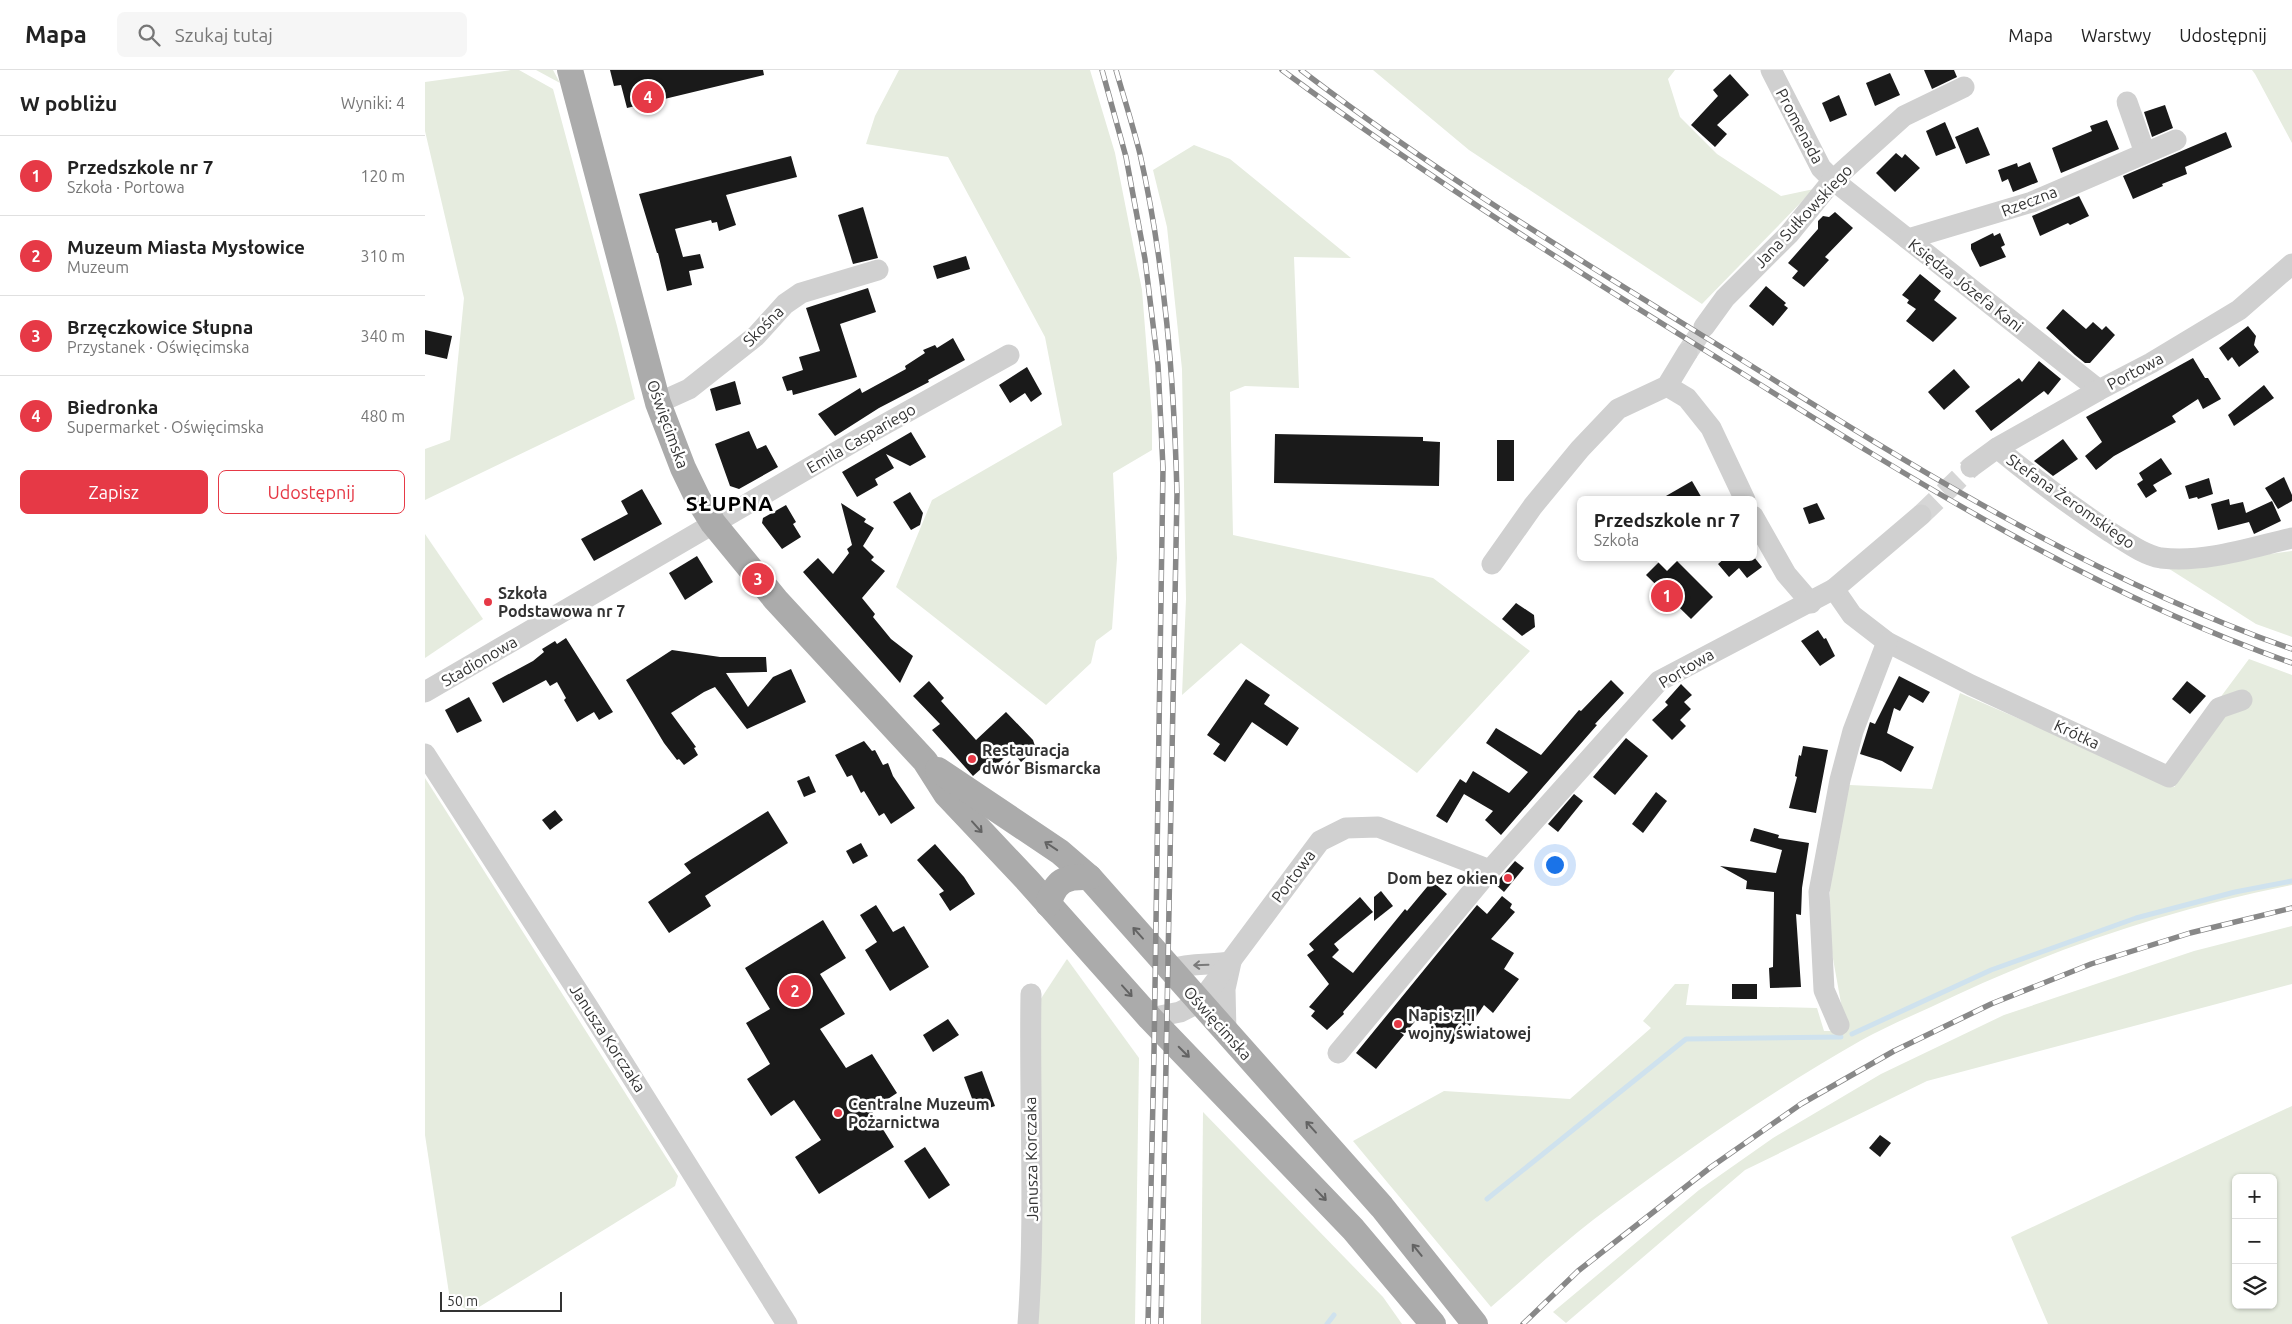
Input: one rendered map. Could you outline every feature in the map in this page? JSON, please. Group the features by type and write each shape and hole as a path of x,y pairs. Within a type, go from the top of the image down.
{"main road":[{"name":"Oświęcimska","path":"570,70 659,403 683,468 698,499 713,523 776,600 925,761 946,794 1049,904 1150,1018 1353,1229 1428,1318"},
{"name":"Oświęcimska","path":"925,761 1060,852 1089,877 1382,1207 1475,1324"},
{"path":"1049,904 1052,893 1061,881 1076,876 1089,877"}],"street":[{"name":"Promenada","path":"1771,70 1821,168 1833,180"},
{"name":"Jana Sułkowskiego","path":"1704,327 1725,298 1789,234 1833,180 1904,116 1964,87"},
{"path":"2127,102 2145,153"},
{"name":"Rzeczna","path":"1908,239 2032,202 2176,140"},
{"name":"Księdza Józefa Kani","path":"1833,180 2099,390"},
{"name":"Portowa","path":"1971,467 1997,448 2099,390 2151,364 2239,310 2292,264"},
{"name":"Skośna","path":"659,403 689,388 756,336 785,304 801,293 877,270"},
{"path":"1492,564 1533,506 1580,449 1618,409 1667,386 1687,353"},
{"name":"Emila Caspariego","path":"713,523 1009,355"},
{"path":"1667,386 1687,398 1711,428 1743,496"},
{"name":"Stefana Żeromskiego","path":"1997,448 2028,474 2092,520 2131,545 2158,557 2205,559 2292,538"},
{"name":"Portowa","path":"1338,1053 1490,870 1659,682 1717,649 1811,603 1834,589 1921,515"},
{"name":"Stadionowa","path":"425,692 713,523"},
{"path":"1757,523 1786,574 1811,603"},
{"path":"1834,589 1852,615 1887,642 1853,731 1840,780 1819,892 1824,990 1839,1025"},
{"name":"Krótka","path":"1887,642 1971,685 2169,777 2219,708 2242,700"},
{"name":"Janusza Korczaka","path":"425,754 630,1072 787,1324"},
{"name":"Portowa","path":"1200,1002 1320,841 1346,828 1378,827 1490,870"},
{"path":"1171,969 1180,966 1231,962"},
{"name":"Portowa","path":"1226,1033 1225,989 1231,962"},
{"name":"Janusza Korczaka","path":"1028,1324 1032,1269 1033,1172 1029,1087 1031,994"},
{"path":"1150,1018 1180,1012 1200,1002"}],"shaded area":[{"path":"519,70 553,89 635,399 425,500 425,449 450,440 464,298 425,131 425,82"},
{"path":"536,70 553,70 560,83"},
{"path":"899,70 1090,70 1115,153 1142,290 1152,417 1152,450 1113,473 1117,558 1112,629 1096,641 1091,663 1046,705 896,587 932,500 1062,425 1045,337 948,157 866,144 875,116"},
{"path":"1373,70 1675,70 1668,79 1680,117 1717,154 1781,196 1814,189 1702,304 1469,150"},
{"path":"2252,70 2292,70 2292,143 2255,74"},
{"path":"1194,145 1230,159 1351,258 1294,257 1299,388 1245,386 1230,392 1233,535 1433,578 1530,651 1417,773 1241,643 1182,695 1186,599 1182,369 1167,227 1153,170"},
{"path":"425,534 483,619 425,658"},
{"path":"2292,551 2292,637 2256,624 2163,565 2175,567"},
{"path":"2249,659 2292,675 2292,885 2199,907 2107,934 2018,968 1869,1036 1791,1082 1657,1172 1580,1230 1491,1307 1353,1141 1444,1091 1570,1099 1651,1028 1643,1021 1675,984 1689,984 1686,1005 1817,1008 1824,1031 1846,1031 1830,942 1830,868 1843,787 1850,785 1932,789 1960,693 2175,787 2170,765"},
{"path":"425,778 678,1176 675,1186 471,1312 450,1300 425,1135"},
{"path":"2292,926 2292,984 1927,1081 1745,1170 1566,1323 1553,1312 1699,1190 1773,1138 1881,1074 2004,1015 2194,951"},
{"path":"1067,959 1139,1058 1135,1324 1036,1324 1040,1000"},
{"path":"2292,1106 2292,1324 2048,1324 2011,1237"},
{"path":"1203,1112 1383,1297 1402,1324 1201,1324"}],"building":[{"path":"610,70 763,70 764,75 627,108 621,85 614,86"},
{"path":"1924,70 1954,70 1957,77 1932,89"},
{"path":"1890,73 1900,95 1875,106 1866,83"},
{"path":"1730,74 1749,95 1717,125 1727,134 1715,147 1691,125 1718,96 1713,90"},
{"path":"1839,95 1847,115 1830,122 1822,103"},
{"path":"2165,105 2173,128 2152,137 2144,112"},
{"path":"2107,120 2119,149 2061,173 2052,148 2092,131 2090,126"},
{"path":"1945,122 1956,148 1936,156 1926,131"},
{"path":"1978,127 1990,155 1966,164 1955,137"},
{"path":"2226,132 2232,147 2185,167 2187,174 2133,199 2123,176"},
{"path":"1896,153 1902,158 1905,154 1920,168 1895,192 1876,173"},
{"path":"791,156 797,177 726,195 736,225 719,231 717,222 712,223 711,220 675,229 683,257 700,254 704,268 689,271 692,285 667,291 658,253 639,194"},
{"path":"2030,162 2038,182 2013,192 2008,179 2002,182 1998,170 2017,163 2018,167"},
{"path":"2079,196 2089,216 2040,236 2032,216"},
{"path":"863,207 878,258 853,264 838,215"},
{"path":"1835,212 1853,228 1825,257 1829,260 1804,287 1792,278 1798,271 1788,263 1818,229 1818,221 1823,216 1829,217"},
{"path":"1993,233 1994,236 2000,233 2005,245 2001,247 2006,257 1980,267 1971,249 1971,244"},
{"path":"966,256 970,269 937,279 933,266"},
{"path":"1920,274 1941,291 1934,300 1957,318 1933,342 1906,321 1916,309 1907,303 1909,300 1902,295"},
{"path":"1766,286 1786,303 1784,305 1788,308 1773,326 1749,306"},
{"path":"868,288 876,312 840,324 857,377 793,395 792,390 787,391 782,377 803,370 799,357 820,351 806,308"},
{"path":"2063,309 2086,329 2093,322 2102,330 2106,326 2115,335 2090,363 2085,363 2046,328"},
{"path":"2248,326 2256,336 2254,345 2259,352 2239,367 2232,357 2228,361 2219,348"},
{"path":"425,330 452,336 447,359 425,354"},
{"path":"953,338 965,360 928,380 929,382 879,408 835,436 818,414 860,388 862,393 906,369 905,366 925,353 923,350 935,345 937,348"},
{"path":"2193,358 2221,399 2203,409 2198,399 2172,416 2176,422 2114,456 2096,470 2085,456 2102,442 2086,417"},
{"path":"2039,361 2061,379 2048,395 2044,391 1991,431 1975,411 2019,378 2022,382"},
{"path":"1027,367 1042,394 1031,402 1025,393 1010,403 999,385"},
{"path":"1954,369 1970,387 1944,410 1928,392"},
{"path":"735,381 741,404 716,411 710,389"},
{"path":"2264,385 2274,398 2234,426 2228,415"},
{"path":"749,431 757,449 766,445 778,467 739,489 730,486 715,444"},
{"path":"911,432 926,457 910,466 886,454 894,468 875,479 878,485 857,497 842,472"},
{"path":"1275,434 1423,437 1423,441 1440,442 1439,486 1274,483"},
{"path":"2063,439 2078,459 2053,476 2034,461"},
{"path":"1497,440 1514,440 1514,481 1497,481"},
{"path":"2161,458 2172,474 2153,485 2157,491 2146,498 2137,484 2143,480 2139,473"},
{"path":"2284,477 2292,495 2292,501 2278,509 2265,488"},
{"path":"2209,478 2213,494 2198,499 2197,497 2189,499 2185,486"},
{"path":"1692,481 1701,496 1666,496"},
{"path":"642,489 662,524 594,561 581,539 628,514 621,501"},
{"path":"910,492 923,513 920,525 911,530 893,502"},
{"path":"2229,499 2230,505 2243,502 2246,513 2272,501 2281,521 2254,534 2249,522 2218,530 2211,504"},
{"path":"841,503 866,519 864,522 874,528 863,546 874,557 871,560 885,571 862,598 875,614 873,617 891,639 913,656 900,683 803,572 818,558 833,574 849,553 847,549 852,545"},
{"path":"1817,503 1825,519 1809,524 1803,508"},
{"path":"786,505 796,522 793,524 801,537 782,549 762,523 763,518"},
{"path":"697,556 713,582 685,600 669,573"},
{"path":"1660,561 1677,561 1713,597 1691,619 1646,575"},
{"path":"1721,561 1757,561 1762,567 1747,578 1739,568 1729,577 1718,564"},
{"path":"1516,603 1534,615 1535,627 1522,636 1502,619"},
{"path":"1818,630 1824,639 1826,638 1835,656 1820,666 1801,641"},
{"path":"566,638 613,712 599,720 594,712 577,722 564,700 566,698 557,682 550,686 546,680 503,703 492,683 533,661 544,652 542,649 555,641 557,644"},
{"path":"672,650 720,657 766,657 767,672 726,673 748,707 773,677 791,669 806,702 747,729 715,687 704,692 671,713 696,747 694,748 698,755 684,765 679,759 677,760 664,743 626,680"},
{"path":"1899,676 1930,692 1923,703 1909,695 1900,711 1894,708 1887,733 1914,747 1901,772 1882,761 1860,754 1870,722 1875,724"},
{"path":"1246,679 1270,695 1264,704 1299,728 1287,746 1252,722 1225,762 1213,754 1220,744 1207,735"},
{"path":"1611,680 1624,693 1595,724 1597,725 1501,835 1485,820 1493,811 1464,794 1447,823 1436,816 1460,779 1466,783 1473,771 1509,793 1528,772 1486,743 1496,728 1541,755 1579,710 1581,711"},
{"path":"929,681 944,698 941,701 976,740 1006,712 1033,740 1036,749 1021,762 1012,751 987,773 982,768 973,776 932,730 940,724 913,696"},
{"path":"2187,681 2206,696 2190,714 2172,699"},
{"path":"1681,684 1692,695 1684,702 1691,709 1680,720 1686,726 1672,740 1652,720 1668,705 1665,702"},
{"path":"469,697 482,721 457,733 445,710"},
{"path":"1626,738 1648,756 1615,795 1593,777"},
{"path":"864,741 872,751 875,750 883,765 888,763 893,776 915,808 891,824 884,813 879,816 864,791 861,793 852,775 847,777 835,755"},
{"path":"1803,746 1828,750 1816,813 1789,808 1797,777 1795,776 1799,755 1801,756"},
{"path":"809,776 816,792 804,797 797,781"},
{"path":"1656,792 1667,801 1643,833 1632,824"},
{"path":"1574,794 1583,801 1558,832 1548,824"},
{"path":"555,810 563,820 550,830 542,820"},
{"path":"768,811 788,843 705,896 711,906 669,933 648,902 691,873 684,864"},
{"path":"1754,828 1779,835 1778,838 1809,843 1802,888 1801,915 1796,914 1801,987 1770,988 1769,968 1773,967 1774,892 1746,889 1747,881 1720,866 1776,873 1782,850 1750,841"},
{"path":"861,843 868,856 853,864 846,851"},
{"path":"935,844 964,877 975,894 950,911 939,894 944,891 917,860"},
{"path":"1515,861 1524,868 1504,892 1495,884"},
{"path":"1432,881 1447,894 1343,1012 1344,1014 1327,1030 1311,1016 1315,1011 1309,1007 1329,984 1307,955 1314,950 1309,944 1360,897 1373,912 1334,944 1339,950 1332,957 1353,973 1405,909 1407,911"},
{"path":"1381,891 1393,906 1374,921 1374,897"},
{"path":"1502,896 1512,904 1510,908 1515,912 1491,939 1514,953 1504,969 1519,979 1493,1013 1484,1005 1470,1026 1466,1023 1452,1044 1436,1040 1442,1031 1419,1017 1405,1033 1400,1032 1404,1035 1376,1069 1356,1053 1477,905 1487,914"},
{"path":"876,905 893,932 904,926 929,967 890,991 865,950 877,942 860,915"},
{"path":"823,920 846,958 820,974 845,1014 820,1029 846,1068 872,1054 897,1093 871,1110 894,1147 819,1194 795,1157 821,1140 794,1100 771,1116 747,1079 770,1064 746,1023 770,1009 745,968"},
{"path":"1732,984 1757,984 1757,999 1732,999"},
{"path":"948,1019 959,1035 933,1052 923,1035"},
{"path":"982,1071 995,1106 977,1112 964,1077"},
{"path":"1880,1135 1891,1143 1880,1157 1869,1148"},
{"path":"925,1147 950,1185 929,1199 904,1161"}],"waterway":[{"path":"1852,1034 1991,970 2136,918 2235,892 2292,881"},
{"path":"1487,1199 1686,1039 1841,1037"},
{"path":"1327,1324 1334,1315"}],"tunnel":[{"path":"1687,353 1704,327"},
{"path":"1921,515 1971,467"}],"railway":[{"path":"1102,70 1126,157 1145,259 1158,365 1163,468 1148,1324"},
{"path":"1116,70 1140,154 1156,238 1171,365 1176,451 1177,494 1161,1324"},
{"path":"1282,70 1394,150 1508,226 1806,413 1940,494 2077,570 2147,604 2219,635 2292,663"},
{"path":"1301,70 1403,144 1510,215 1931,476 2071,553 2143,588 2217,620 2292,649"},
{"path":"1523,1324 1578,1271 1711,1167 1801,1104 1894,1051 1991,1004 2091,964 2190,933 2292,908"}],"place":[{"name":"Biedronka","path":"648,97"},
{"name":"Brzęczkowice Słupna","path":"758,579"},
{"name":"Przedszkole nr 7","path":"1667,596"},
{"name":"Szkoła Podstawowa nr 7","path":"488,602"},
{"name":"Restauracja dwór Bismarcka","path":"972,759"},
{"name":"Dom bez okien","path":"1508,878"},
{"name":"Muzeum Miasta Mysłowice","path":"795,991"},
{"name":"Napis z II wojny światowej","path":"1398,1024"},
{"name":"Centralne Muzeum Pożarnictwa","path":"838,1113"}],"district":[{"name":"SŁUPNA","path":"730,503"}]}
